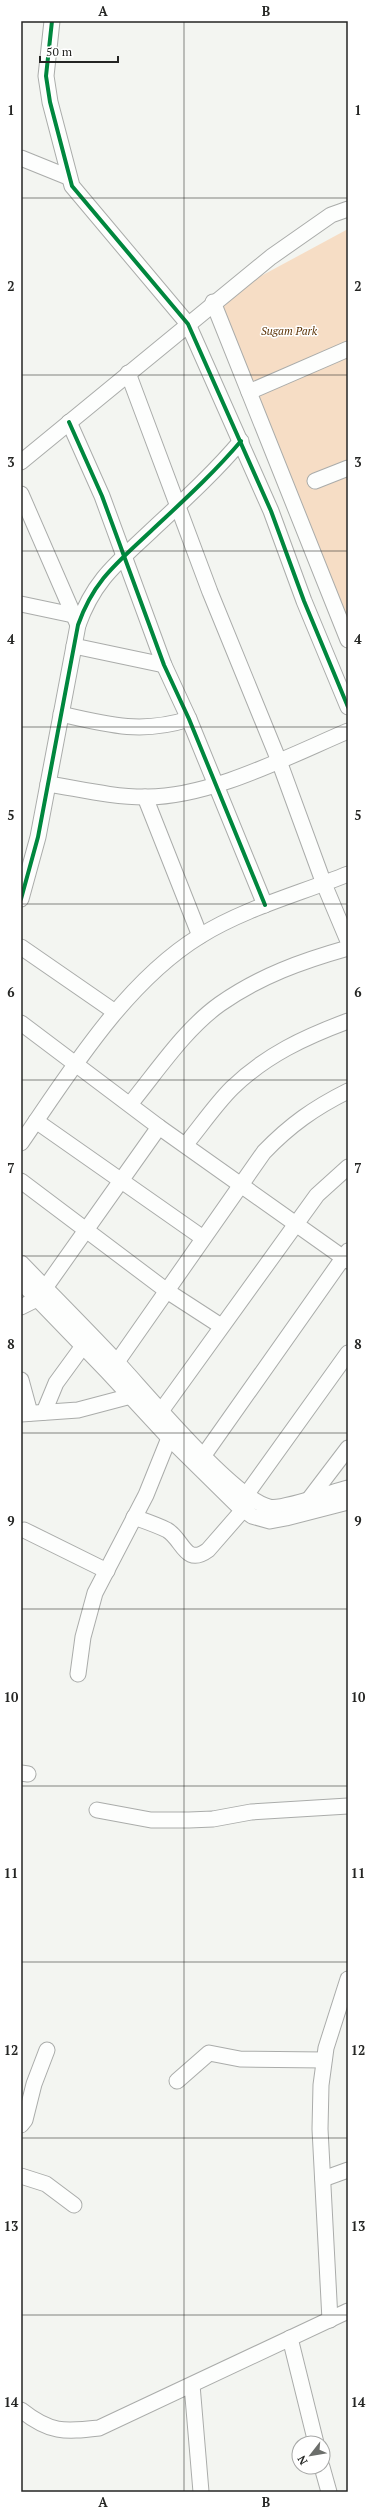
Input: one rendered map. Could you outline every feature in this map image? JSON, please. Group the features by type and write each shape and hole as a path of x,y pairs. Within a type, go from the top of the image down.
{"street":[{"path":"52,21 46,76 68,177 79,196 188,324 241,441 348,707"},
{"path":"21,158 68,177"},
{"path":"21,462 213,302 270,257 332,215 348,209"},
{"path":"213,302 348,640"},
{"path":"249,392 348,349"},
{"path":"128,373 179,505 216,607 279,761 324,884 348,941"},
{"path":"69,422 102,496 164,665 189,719 265,905"},
{"path":"21,899 38,837 74,646 76,620 100,580 123,556 179,505 241,441"},
{"path":"315,482 348,468"},
{"path":"21,494 76,620"},
{"path":"21,604 76,620"},
{"path":"74,646 164,665"},
{"path":"61,714 112,726 134,728 155,728 189,719"},
{"path":"48,784 145,798 177,794 216,785 279,761 348,731"},
{"path":"145,798 200,936"},
{"path":"21,1143 78,1064 103,1025 148,978 200,936 265,905 348,874"},
{"path":"21,947 115,1012"},
{"path":"131,1103 183,1039 219,1004 262,978 300,962 348,948"},
{"path":"186,1144 232,1088 261,1062 294,1043 348,1021"},
{"path":"21,1023 131,1103 160,1127 186,1144 296,1224 346,1257 204,1455"},
{"path":"117,1362 264,1152 286,1129 320,1105 348,1091"},
{"path":"36,1121 203,1238"},
{"path":"21,1307 41,1294 120,1181 160,1127"},
{"path":"158,1416 221,1326 317,1195 348,1167"},
{"path":"21,1181 167,1291 221,1326"},
{"path":"21,1263 41,1294 83,1346 131,1396 158,1416 204,1455 247,1501 252,1516 270,1521 348,1502"},
{"path":"21,1282 41,1294 117,1362 158,1416 169,1438 247,1501 271,1507 348,1488"},
{"path":"31,1413 56,1383 83,1346"},
{"path":"134,1517 167,1530 188,1553 194,1556 201,1555 208,1550 247,1501 348,1353"},
{"path":"21,1380 31,1413"},
{"path":"31,1413 78,1410 131,1396"},
{"path":"78,1674 88,1614 106,1570 134,1517 169,1438"},
{"path":"310,1498 348,1448"},
{"path":"24,1530 106,1570"},
{"path":"97,1810 151,1820 189,1820 213,1819 251,1812 348,1806"},
{"path":"330,2320 320,2129 324,2060 336,2014 348,1979"},
{"path":"21,2125 25,2120 34,2084 47,2050"},
{"path":"177,2081 209,2053 240,2059 324,2060"},
{"path":"323,2179 348,2170"},
{"path":"21,2176 46,2184 74,2205"},
{"path":"21,2410 37,2422 64,2432 99,2428 348,2311"},
{"path":"290,2338 314,2435"},
{"path":"192,2385 201,2492"},
{"path":"324,2475 329,2492"}],"green space":[{"name":"Sugam Park","path":"348,229 348,640 213,302"}],"cycle path":[{"path":"52,21 46,76 50,102 72,186 188,324 271,511 304,601 348,707"},
{"path":"69,422 102,496 164,665 189,719 265,905"},
{"path":"21,899 38,837 78,625 84,609 99,584 117,563 198,487 241,441"}]}
